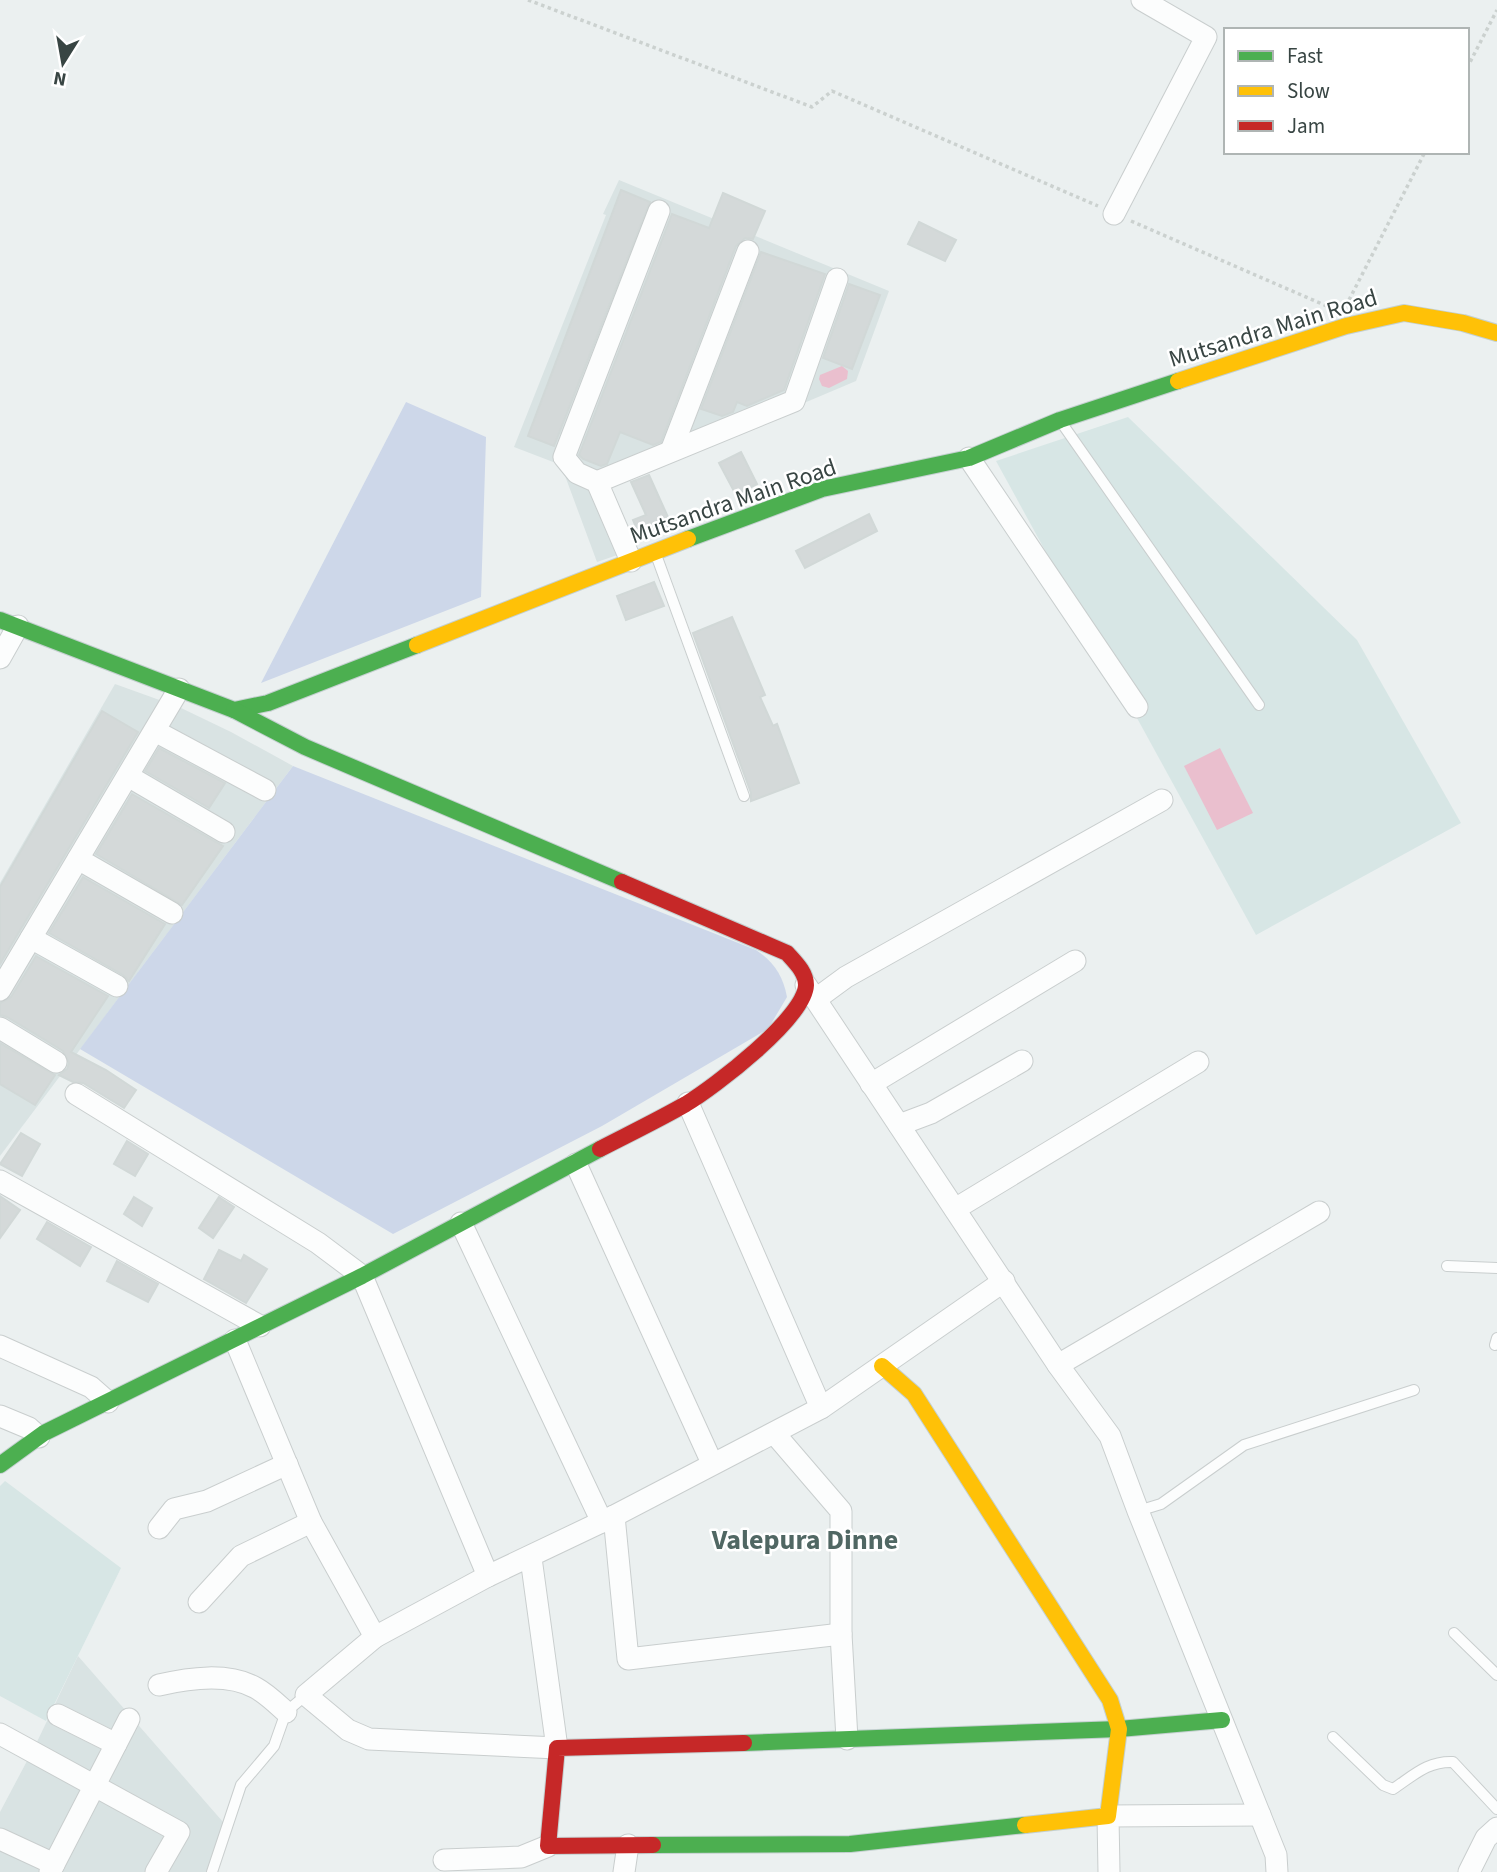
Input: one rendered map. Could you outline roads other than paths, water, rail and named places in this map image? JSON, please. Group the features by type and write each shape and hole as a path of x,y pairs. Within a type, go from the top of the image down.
{"street":[{"path":"1114,214 1206,37 1142,0"},
{"path":"631,561 597,482 578,473 564,457 659,211"},
{"path":"671,451 748,251"},
{"path":"597,482 794,401 837,279"},
{"name":"Mutsandra Main Road","path":"234,710 268,704 822,489 969,458 1060,420 1359,323 1404,313 1463,323 1497,333"},
{"path":"969,458 1137,707"},
{"path":"0,658 9,623 234,710 305,747 787,953 801,970 811,992 1058,1365 1110,1436 1276,1855 1277,1872"},
{"path":"0,990 179,689"},
{"path":"155,731 265,790"},
{"path":"128,776 224,832"},
{"path":"0,1465 39,1437 362,1276 688,1103 769,1041 811,992 846,977 1162,800"},
{"path":"78,859 172,913"},
{"path":"31,938 117,986"},
{"path":"871,1084 1075,961"},
{"path":"0,1028 56,1062"},
{"path":"899,1125 931,1113 1022,1061"},
{"path":"955,1209 1198,1062"},
{"path":"76,1094 318,1243 362,1276 488,1576"},
{"path":"688,1103 821,1408"},
{"path":"576,1164 712,1463"},
{"path":"0,1181 260,1326"},
{"path":"1058,1365 1319,1212"},
{"path":"461,1223 608,1519 628,1659 841,1634"},
{"path":"1004,1281 821,1408 531,1558 488,1576 375,1637 306,1695 348,1730 369,1739 557,1748 1119,1728 1222,1720"},
{"path":"235,1340 311,1522 375,1637"},
{"path":"0,1346 91,1387 108,1402"},
{"path":"882,1366 914,1394 1110,1700 1119,1728 1108,1816 1109,1872"},
{"path":"0,1416 29,1428 39,1437"},
{"path":"774,1433 841,1511 841,1634 847,1738"},
{"path":"159,1528 174,1509 207,1502 288,1464"},
{"path":"199,1602 242,1556 311,1522"},
{"path":"531,1558 557,1748 548,1846"},
{"path":"159,1685 190,1678 225,1679 255,1687 286,1712"},
{"path":"58,1715 116,1744"},
{"path":"0,1839 52,1868 130,1718"},
{"path":"0,1734 179,1832 156,1872"},
{"path":"444,1860 521,1857 548,1846 850,1844 1108,1816 1260,1815"},
{"path":"1469,1872 1493,1836"},
{"path":"624,1872 628,1845"}],"lane":[{"path":"1060,420 1259,705"},
{"path":"655,552 744,796"},
{"path":"1447,1266 1497,1268"},
{"path":"1138,1511 1161,1504 1244,1445 1414,1390"},
{"path":"1454,1633 1497,1675"},
{"path":"212,1872 241,1785 274,1746 286,1712 306,1695"},
{"path":"1333,1737 1383,1785 1393,1789 1417,1771 1437,1761 1453,1762 1497,1809"}],"district":[{"name":"Valepura Dinne","path":"805,1539"}]}
